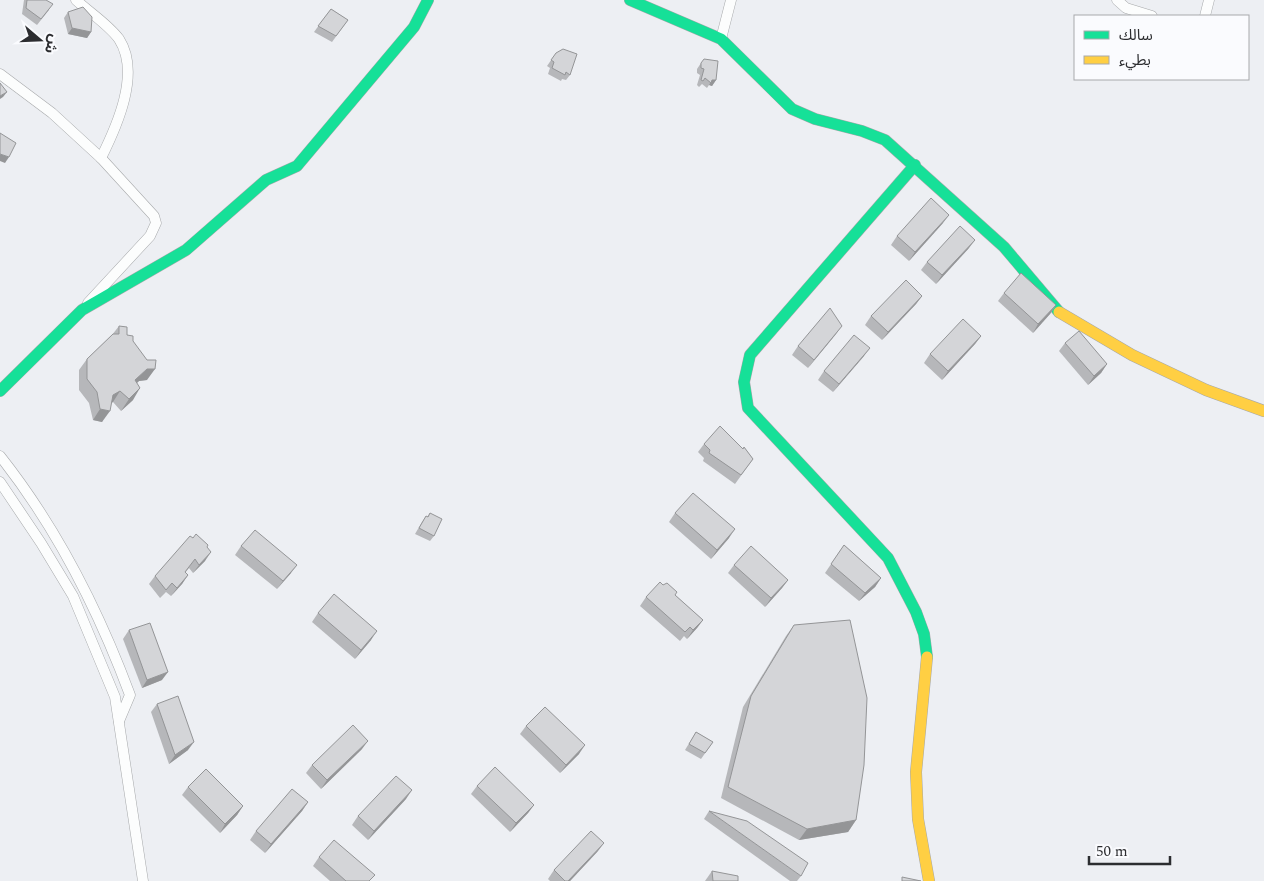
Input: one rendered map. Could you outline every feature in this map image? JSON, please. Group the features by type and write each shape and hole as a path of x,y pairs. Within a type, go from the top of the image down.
{"street":[{"path":"76,0 118,38 128,66 123,100 111,137 100,158"},
{"path":"82,310 186,250 266,180 297,166 322,139 369,78 414,27 428,0"},
{"path":"630,0 643,3 721,39 792,109 815,120 873,134 892,146 1004,247 1061,314 1096,332 1132,355 1206,390 1264,411"},
{"path":"721,39 731,0"},
{"path":"1117,0 1126,8 1149,15"},
{"path":"1204,15 1209,0"},
{"path":"0,74 52,113 100,158 150,210 156,223 150,236 82,310 0,391"},
{"path":"915,165 750,355 744,370 743,391 748,408 888,558 901,579 921,627 926,645 926,665 916,756 917,801 929,881"},
{"path":"0,456 22,484 55,536 86,590 112,647 130,695 118,721"},
{"path":"0,482 41,543 73,596 115,697 140,850 143,881"}],"building":[{"path":"27,0 46,0 53,4 41,19 26,8"},
{"path":"83,7 92,17 91,32 72,28 68,12"},
{"path":"331,9 348,20 336,36 318,26"},
{"path":"563,49 577,54 570,75 566,72 565,75 552,68 554,62 551,60 556,53"},
{"path":"704,59 718,61 716,80 712,80 711,83 705,78 703,81 701,80 704,69 701,68 701,63"},
{"path":"0,83 7,92 0,96"},
{"path":"0,133 16,143 9,157 0,154"},
{"path":"931,198 949,215 915,252 897,236"},
{"path":"960,226 975,240 942,275 927,262"},
{"path":"1021,273 1056,305 1038,324 1004,293"},
{"path":"906,280 922,296 888,332 871,316"},
{"path":"830,308 842,326 814,360 798,346"},
{"path":"963,319 981,336 948,371 930,354"},
{"path":"119,326 127,327 127,335 133,336 133,341 147,360 156,360 155,369 147,369 135,380 140,388 129,399 120,391 113,395 110,411 100,409 97,392 87,379 87,359 113,334 119,334"},
{"path":"1079,331 1107,364 1094,376 1065,343"},
{"path":"854,335 870,348 839,384 824,371"},
{"path":"720,426 743,449 744,447 753,459 741,475 709,453 710,450 704,444"},
{"path":"693,493 735,529 717,550 675,513"},
{"path":"430,513 442,519 434,536 419,528"},
{"path":"255,530 297,565 283,581 241,546"},
{"path":"196,534 208,545 207,547 211,552 199,565 195,559 185,572 188,575 177,588 172,583 166,590 155,576 190,536 193,538"},
{"path":"844,545 881,578 865,593 831,564"},
{"path":"751,546 788,580 771,598 734,565"},
{"path":"660,582 663,585 667,583 677,592 675,595 703,620 693,630 690,627 685,632 646,597"},
{"path":"334,594 377,631 361,650 318,613"},
{"path":"850,620 867,698 864,765 856,820 807,829 728,787 751,696 794,625"},
{"path":"150,623 168,672 147,680 129,630"},
{"path":"178,696 194,742 175,755 157,704"},
{"path":"545,707 585,745 566,765 526,726"},
{"path":"353,725 368,741 327,780 312,765"},
{"path":"696,732 713,742 705,753 689,744"},
{"path":"495,767 534,805 516,823 477,786"},
{"path":"206,769 243,806 225,824 188,787"},
{"path":"396,776 412,790 374,831 358,816"},
{"path":"292,789 308,802 271,844 256,831"},
{"path":"709,811 747,821 808,863 801,876"},
{"path":"591,831 604,843 568,881 565,881 554,870"},
{"path":"334,840 375,875 369,881 346,881 319,857"},
{"path":"712,871 738,876 738,881 713,881"},
{"path":"902,877 921,881 902,881"}],"traffic: fast":[{"path":"0,391 82,310 186,250 266,180 297,166 414,27 428,0"},
{"path":"630,0 721,39 792,109 815,119 862,131 885,140 1004,247 1059,312"},
{"path":"915,165 750,355 744,382 748,408 888,558 916,612 924,634 927,657"}],"traffic: slow":[{"path":"1059,312 1132,355 1206,390 1264,411"},
{"path":"927,657 916,772 918,819 929,881"}]}
